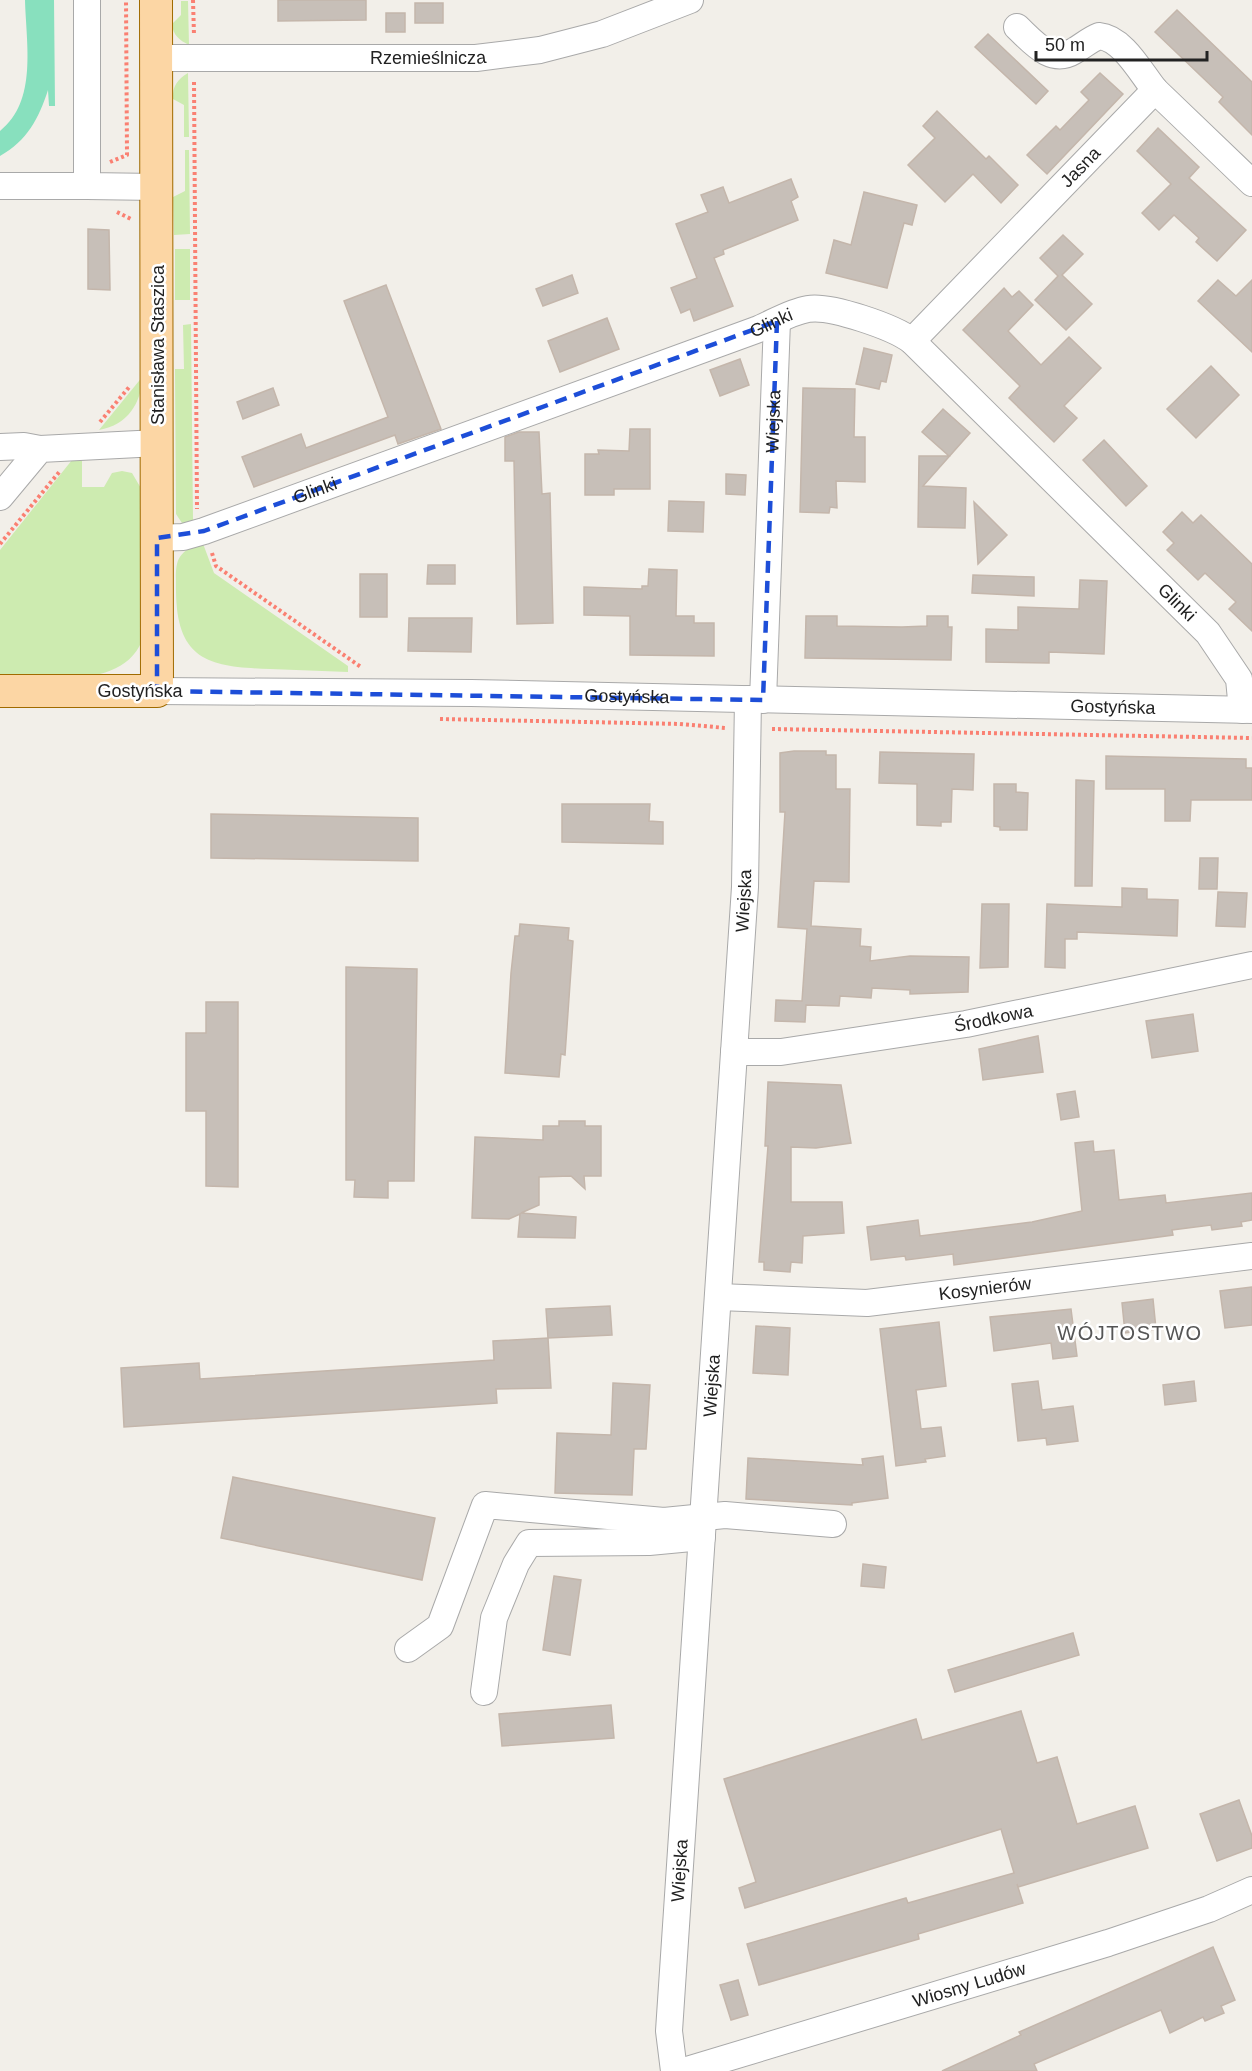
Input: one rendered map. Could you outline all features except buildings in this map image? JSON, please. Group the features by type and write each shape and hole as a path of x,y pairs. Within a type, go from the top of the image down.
{"main road":[{"name":"Stanisława Staszica","path":"156,0 157,691"},
{"name":"Gostyńska","path":"0,691 157,691"}],"street":[{"path":"87,0 87,186"},
{"name":"Rzemieślnicza","path":"156,58 476,58 540,50 602,34 690,0"},
{"path":"1017,27 1042,49 1056,57 1068,55 1099,36 1110,38 1155,90 1252,183"},
{"name":"Jasna","path":"912,341 1155,90"},
{"path":"0,186 157,187"},
{"name":"Glinki","path":"157,538 183,537 204,531 806,309 820,309 887,326 912,341 1208,633 1239,679 1247,710"},
{"name":"Wiejska","path":"674,2071 669,2031 745,886 777,321"},
{"path":"0,447 24,446 40,449 158,442"},
{"path":"0,497 40,449"},
{"name":"Gostyńska","path":"157,691 400,692 1247,710"},
{"name":"Środkowa","path":"734,1052 790,1051 966,1024 1252,965"},
{"name":"Kosynierów","path":"718,1297 867,1304 1252,1256"},
{"path":"408,1649 440,1626 485,1505 664,1521 702,1528"},
{"path":"484,1692 494,1618 516,1564 529,1544 649,1542 702,1528 725,1515 833,1524"},
{"name":"Wiosny Ludów","path":"684,2071 718,2066 1108,1943 1209,1909 1252,1890"}],"path":[{"path":"106,163 127,155 126,0"},
{"path":"193,0 198,517 216,566 360,667 365,668"},
{"path":"184,143 194,143"},
{"path":"114,211 125,215 134,224"},
{"path":"94,429 130,385"},
{"path":"0,544 64,466"},
{"path":"431,719 680,724"},
{"path":"765,729 1252,738"}],"highlighted area":[{"path":"777,321 763,700 157,691 157,538 204,531"}],"green space":[{"path":"25,0 54,0 55,106 49,106 48,90 31,128 18,143 0,156 0,131 12,119 25,88 28,52"},
{"path":"181,1 188,1 189,45 177,37 172,24 181,15"},
{"path":"188,73 189,137 184,137 184,105 173,99 173,94 176,83"},
{"path":"185,150 189,150 190,234 174,235 173,197 185,191"},
{"path":"175,249 190,249 190,300 175,300"},
{"path":"191,324 193,519 197,528 184,526 176,514 175,369 184,369 183,325"},
{"path":"143,376 136,404 131,411 118,423 99,430"},
{"path":"72,460 82,460 82,487 104,487 112,473 122,471 132,473 142,490 142,641 131,657 117,668 99,674 58,677 0,674 0,550"},
{"path":"202,541 214,573 348,666 348,672 230,666 201,656 190,646 183,633 178,615 176,573 181,555"}],"district":[{"name":"WÓJTOSTWO","path":"1130,1333"}]}
